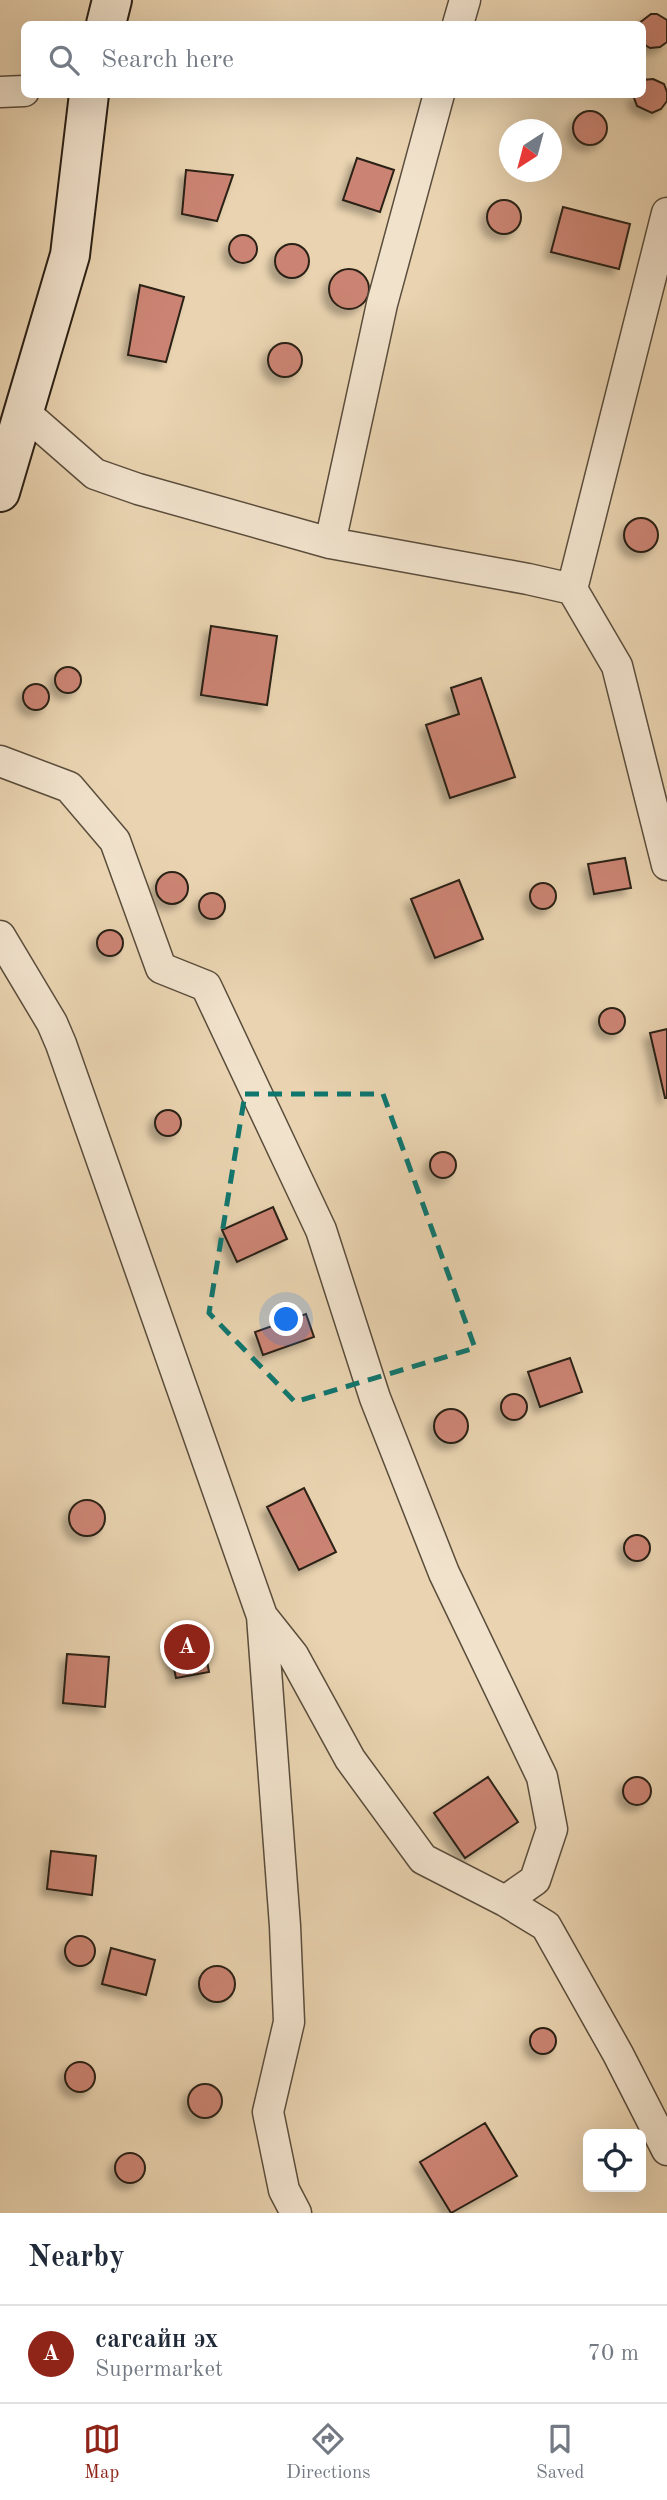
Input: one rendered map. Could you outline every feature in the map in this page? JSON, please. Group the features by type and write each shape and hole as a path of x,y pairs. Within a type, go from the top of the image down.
{"main road":[{"path":"107,21 112,0"},
{"path":"0,492 70,255 89,98"}],"street":[{"path":"459,21 465,0"},
{"path":"0,92 21,91"},
{"path":"330,543 382,304 438,98"},
{"path":"667,213 572,589 617,666 667,865"},
{"path":"24,412 95,474 138,489 330,543 572,589"},
{"path":"0,761 69,787 115,841 161,968 206,986 321,1230 376,1398 444,1573 542,1777 552,1829 535,1880 505,1901"},
{"path":"0,936 52,1023 61,1044 262,1616 285,1926 289,2022 268,2112 290,2201 266,2213"},
{"path":"262,1616 293,1655 350,1759 424,1859 505,1901 546,1926 618,2054 667,2150"}],"highlighted area":[{"path":"245,1094 383,1094 475,1348 295,1402 209,1313"}],"building":[{"path":"651,14 657,14 667,20 667,42 660,47 646,46 646,21 642,21"},
{"path":"653,79 664,84 667,92 667,101 661,109 652,113 637,106 634,98 646,98 646,80"},
{"path":"590,111 602,116 607,128 602,140 590,145 578,140 573,128 578,116"},
{"path":"357,158 394,170 380,212 343,200"},
{"path":"186,170 233,175 217,221 182,214"},
{"path":"504,200 516,205 521,217 516,229 504,234 492,229 487,217 492,205"},
{"path":"563,207 630,224 619,269 551,252"},
{"path":"243,235 253,239 257,249 253,259 243,263 233,259 229,249 233,239"},
{"path":"292,244 304,249 309,261 304,273 292,278 280,273 275,261 280,249"},
{"path":"349,269 363,275 369,289 363,303 349,309 335,303 329,289 335,275"},
{"path":"140,285 184,297 166,362 128,355"},
{"path":"285,343 297,348 302,360 297,372 285,377 273,372 268,360 273,348"},
{"path":"641,518 653,523 658,535 653,547 641,552 629,547 624,535 629,523"},
{"path":"211,626 277,636 267,705 201,695"},
{"path":"68,667 77,671 81,680 77,689 68,693 59,689 55,680 59,671"},
{"path":"481,678 515,777 450,798 426,725 459,714 451,688"},
{"path":"36,684 45,688 49,697 45,706 36,710 27,706 23,697 27,688"},
{"path":"625,858 631,888 594,894 588,864"},
{"path":"172,872 183,877 188,888 183,899 172,904 161,899 156,888 161,877"},
{"path":"459,880 483,939 435,958 411,899"},
{"path":"543,883 552,887 556,896 552,905 543,909 534,905 530,896 534,887"},
{"path":"212,893 221,897 225,906 221,915 212,919 203,915 199,906 203,897"},
{"path":"110,930 119,934 123,943 119,952 110,956 101,952 97,943 101,934"},
{"path":"612,1008 621,1012 625,1021 621,1030 612,1034 603,1030 599,1021 603,1012"},
{"path":"667,1029 667,1098 665,1098 650,1033"},
{"path":"168,1110 177,1114 181,1123 177,1132 168,1136 159,1132 155,1123 159,1114"},
{"path":"443,1152 452,1156 456,1165 452,1174 443,1178 434,1174 430,1165 434,1156"},
{"path":"273,1207 287,1239 237,1262 222,1230"},
{"path":"306,1314 314,1337 263,1355 255,1332"},
{"path":"570,1358 582,1392 540,1407 528,1372"},
{"path":"514,1394 523,1398 527,1407 523,1416 514,1420 505,1416 501,1407 505,1398"},
{"path":"451,1409 463,1414 468,1426 463,1438 451,1443 439,1438 434,1426 439,1414"},
{"path":"304,1488 336,1552 299,1570 267,1507"},
{"path":"87,1500 100,1505 105,1518 100,1531 87,1536 74,1531 69,1518 74,1505"},
{"path":"637,1535 646,1539 650,1548 646,1557 637,1561 628,1557 624,1548 628,1539"},
{"path":"203,1639 209,1672 176,1678 169,1645"},
{"path":"67,1654 109,1657 105,1707 63,1703"},
{"path":"488,1777 518,1822 465,1858 434,1813"},
{"path":"637,1777 647,1781 651,1791 647,1801 637,1805 627,1801 623,1791 627,1781"},
{"path":"51,1851 96,1856 92,1895 47,1889"},
{"path":"80,1936 91,1940 95,1951 91,1962 80,1966 69,1962 65,1951 69,1940"},
{"path":"111,1948 155,1960 146,1995 102,1984"},
{"path":"217,1966 229,1972 235,1984 229,1996 217,2002 205,1996 199,1984 205,1972"},
{"path":"543,2028 552,2032 556,2041 552,2050 543,2054 534,2050 530,2041 534,2032"},
{"path":"80,2062 91,2066 95,2077 91,2088 80,2092 69,2088 65,2077 69,2066"},
{"path":"205,2084 217,2089 222,2101 217,2113 205,2118 193,2113 188,2101 193,2089"},
{"path":"485,2123 517,2176 451,2213 420,2162"},
{"path":"130,2153 136,2154 144,2162 144,2174 136,2182 130,2183 124,2182 116,2174 115,2168 116,2162 124,2154"}],"place":[{"name":"сагсайн эх","path":"187,1647"}]}
